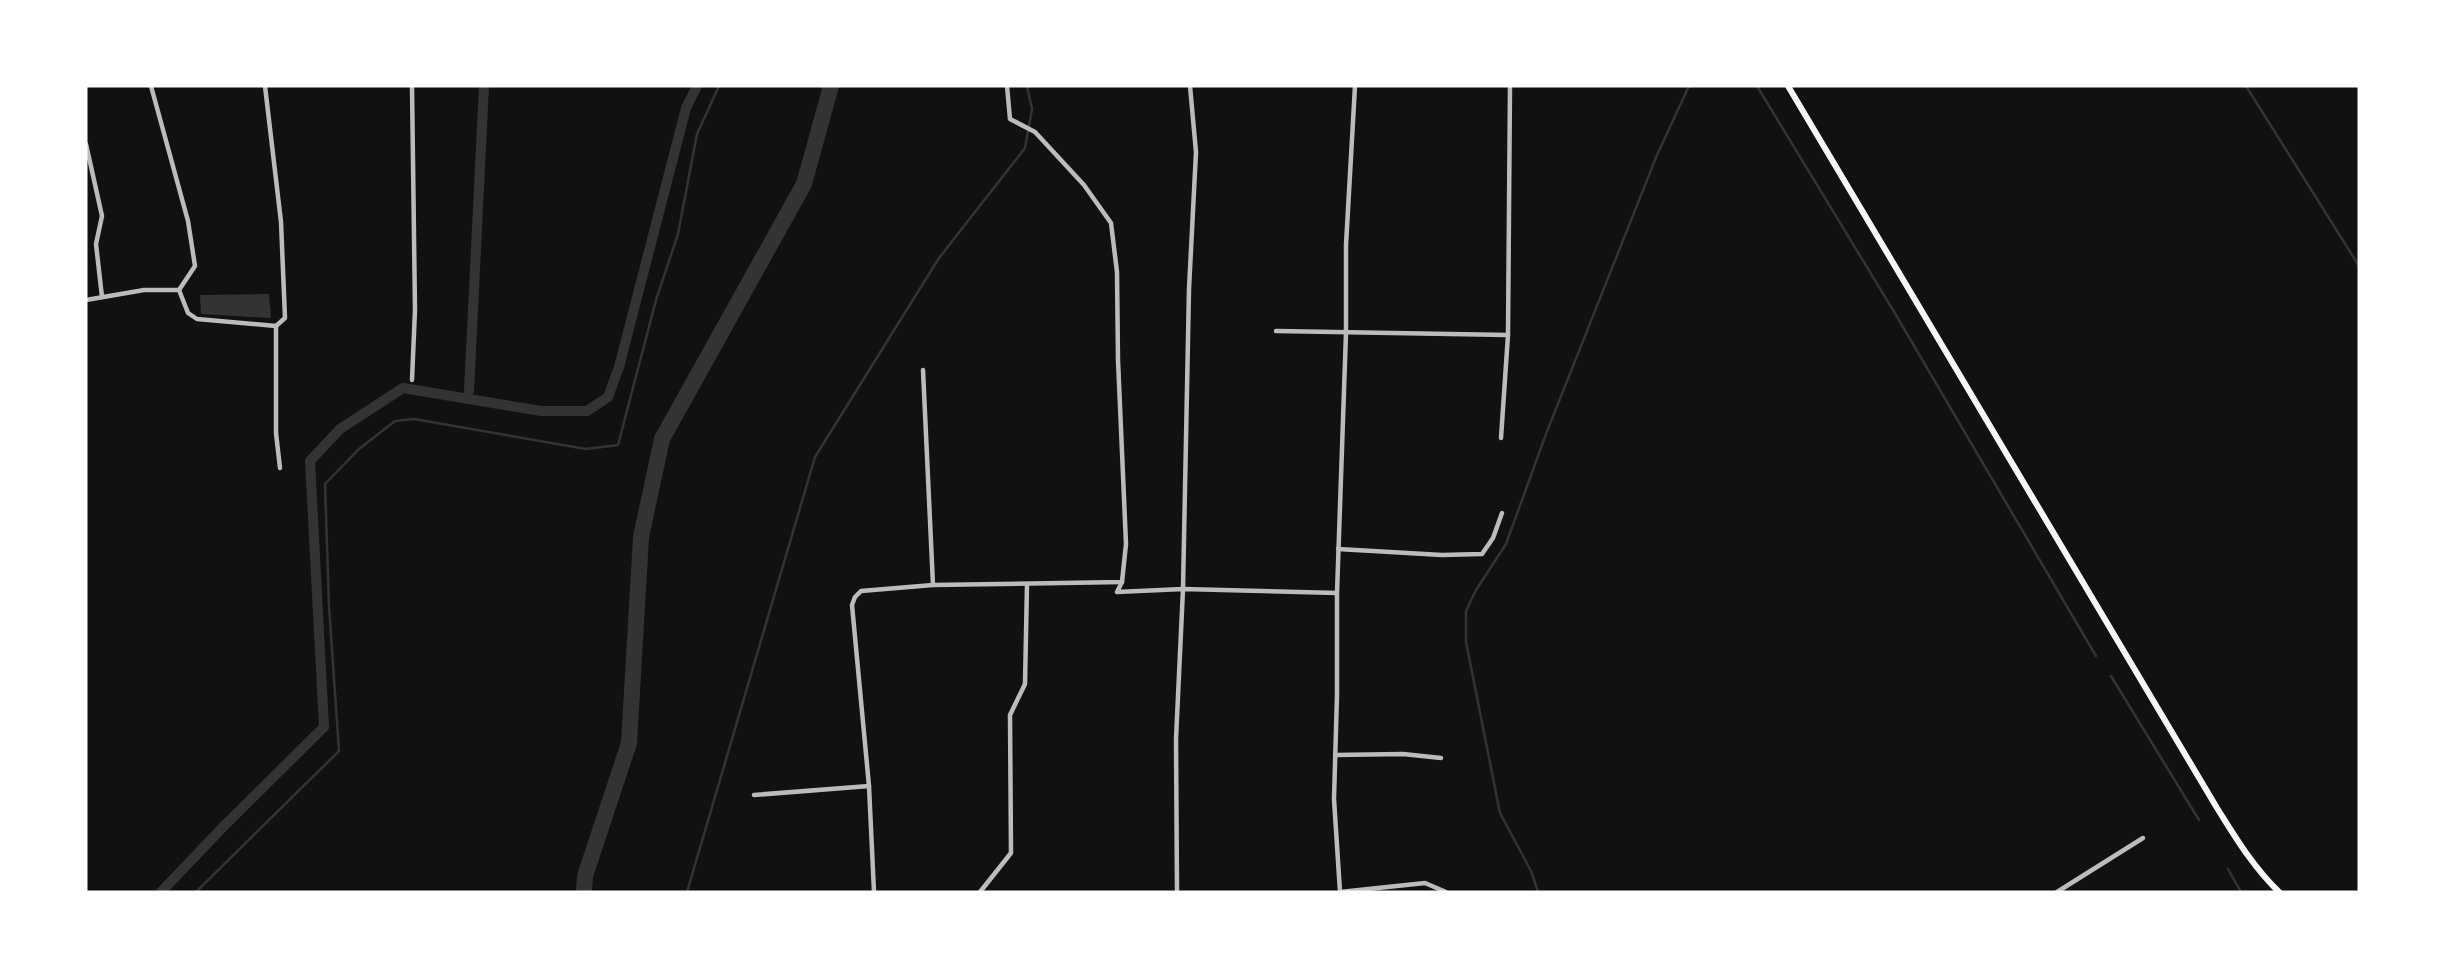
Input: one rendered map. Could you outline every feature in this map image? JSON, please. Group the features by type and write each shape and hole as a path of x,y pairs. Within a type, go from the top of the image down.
{"main road":[{"path":"1788,86 2217,808 2246,855 2279,892"}],"street":[{"path":"151,86 188,221 195,266 179,290"},
{"path":"179,290 188,313 197,319 276,326 285,318 281,222 265,86"},
{"path":"411,380 415,310 412,86"},
{"path":"1007,86 1010,118 1035,132 1084,185 1111,223 1117,272 1126,544 1122,582 1117,592 1183,589 1337,593"},
{"path":"1177,892 1176,739 1196,152 1190,86"},
{"path":"1355,86 1346,245 1346,332 1337,593 1334,799 1340,892 1425,883 1446,892"},
{"path":"1501,438 1508,335 1510,86"},
{"path":"86,144 102,216 96,243 102,297"},
{"path":"86,300 144,290 179,290"},
{"path":"276,326 276,433 280,468"},
{"path":"1276,331 1508,335"},
{"path":"923,370 933,585"},
{"path":"1338,549 1442,555 1482,554 1493,538 1502,513"},
{"path":"874,892 869,786 852,605 855,597 861,591 933,585 1122,582"},
{"path":"980,892 1011,853 1010,715 1025,684 1027,585"},
{"path":"1335,755 1403,754 1441,758"},
{"path":"754,795 869,786"},
{"path":"2057,892 2143,838"}],"shaded area":[{"path":"269,294 271,318 201,314 200,295"}],"waterway":[{"path":"469,391 484,86"},
{"path":"161,892 324,727 310,461 340,429 403,388 541,411 587,411 608,397 619,367 686,108 697,86"},
{"path":"196,892 339,751 329,606 325,484 359,449 395,421 414,419 586,449 618,445 656,300 678,234 697,134 719,86"},
{"path":"584,892 585,876 629,743 641,537 662,439 804,184 831,86"},
{"path":"687,892 815,457 939,258 1025,148 1032,109 1027,86"},
{"path":"1538,892 1531,871 1500,813 1466,642 1466,611 1476,590 1506,544 1546,434 1657,155 1689,86"},
{"path":"1757,86 1893,310 2096,656"},
{"path":"2246,86 2359,266"},
{"path":"2111,676 2199,820"},
{"path":"2228,869 2241,892"}]}
